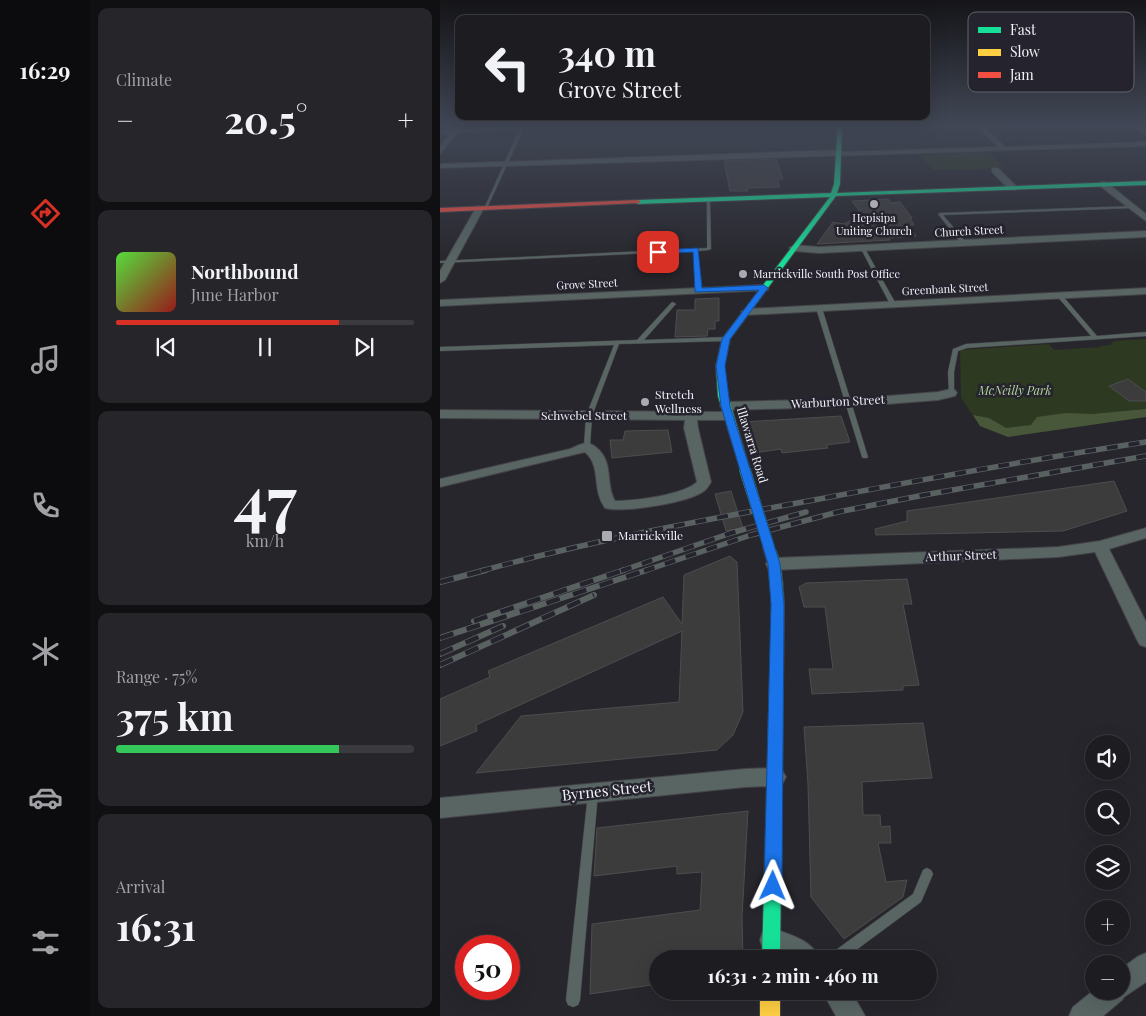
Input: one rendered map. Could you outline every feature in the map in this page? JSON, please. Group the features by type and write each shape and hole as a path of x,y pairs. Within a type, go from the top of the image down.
{"main road":[{"name":"Illawarra Road","path":"771,949 778,604 774,564 727,411 720,366 726,339 834,195 837,171"},
{"path":"440,210 1146,183"},
{"path":"770,1000 770,1016"}],"street":[{"path":"996,171 1013,188"},
{"path":"1103,184 1146,218"},
{"path":"440,280 482,208"},
{"name":"Church Street","path":"794,248 819,250 1146,234"},
{"name":"Grove Street","path":"440,303 764,288"},
{"name":"Greenbank Street","path":"746,312 1146,290"},
{"name":"Warburton Street","path":"727,411 938,396 951,392"},
{"name":"Schwebel Street","path":"440,414 691,416 727,411"},
{"path":"440,483 574,452 587,446 596,452 601,460 606,500 610,505 623,506 689,492 700,488 704,482 691,428 691,416"},
{"name":"Arthur Street","path":"774,564 1058,552 1100,546 1146,533"},
{"path":"1100,546 1146,640"},
{"name":"Byrnes Street","path":"440,808 775,777"},
{"path":"771,949 795,950"},
{"path":"1130,978 1146,966"},
{"path":"841,1000 852,1016"},
{"path":"1082,1016 1102,1000"}],"lane":[{"path":"482,208 502,171"},
{"path":"440,262 709,249 708,199"},
{"path":"964,242 940,214 1132,207"},
{"path":"862,248 893,304"},
{"path":"696,250 698,291"},
{"path":"1058,295 1095,338"},
{"path":"639,342 673,304"},
{"path":"819,308 865,457"},
{"path":"951,392 950,372 955,350 966,346 1146,334"},
{"path":"440,349 726,339"},
{"path":"587,446 589,416 616,343"},
{"path":"573,1000 593,793"},
{"path":"846,950 918,898 927,874"}],"green space":[{"name":"McNeilly Park","path":"1146,339 1146,417 1008,437 980,426 961,398 960,350 1049,344 1054,350 1101,347 1110,345 1114,341"},
{"path":"1146,409 1146,417 1008,437 980,426 973,415 989,418 1006,428 1031,425 1037,417 1066,413 1092,414"}],"building":[{"path":"726,171 780,171 783,179 777,179 780,187 747,188 748,191 730,191"},
{"path":"888,199 891,203 900,202 912,218 910,218 914,225 908,225 916,236 889,238 890,240 817,244 833,222 844,224 862,215 852,201"},
{"path":"719,298 719,321 715,321 715,329 708,329 707,336 675,337 677,310 695,310 695,299"},
{"path":"1128,379 1146,392 1146,401 1129,401 1109,386"},
{"path":"841,416 850,442 826,445 828,448 782,453 781,449 754,453 743,422"},
{"path":"668,430 672,452 612,458 610,440 623,440 625,431"},
{"path":"1114,481 1127,511 1063,531 876,535 875,529 907,521 907,511"},
{"path":"731,491 743,528 726,531 715,494"},
{"path":"730,556 737,562 743,712 733,735 717,750 476,773 521,716 679,702 682,631 476,725 477,731 440,746 440,699 490,677 488,671 663,597 682,624 684,575"},
{"path":"907,579 912,604 903,604 919,685 903,686 903,690 812,694 809,669 833,669 825,607 804,607 799,587 806,583"},
{"path":"923,723 932,778 862,782 863,815 880,815 881,827 890,826 891,843 878,843 886,882 907,880 903,897 844,939 811,897 808,784 804,727"},
{"path":"748,811 742,917 743,950 649,950 649,985 590,994 592,924 700,910 702,872 677,874 677,866 594,876 597,828"}],"railway":[{"path":"481,571 563,550 689,523 980,469 1146,442"},
{"path":"646,570 751,535 838,512 1146,456"},
{"path":"621,571 731,533 806,512"},
{"path":"440,582 486,570"},
{"path":"474,621 624,570"},
{"path":"440,638 646,570"},
{"path":"440,665 594,595"},
{"path":"440,654 503,626"}],"traffic: fast":[{"path":"745,470 723,396 720,366 726,339 833,198 837,184 838,171"},
{"path":"638,202 1146,183"},
{"path":"745,470 769,547"},
{"path":"769,547 774,564 778,604 771,950"}],"traffic: slow":[{"path":"770,1000 770,1016"}],"traffic: jam":[{"path":"440,210 638,202"}],"place":[{"name":"Hepisipa Uniting Church","path":"874,204"},
{"name":"Marrickville South Post Office","path":"743,274"},
{"name":"Stretch Wellness","path":"645,402"},
{"name":"Marrickville","path":"607,536"}],"route":[{"path":"658,252 696,250 698,291 764,288 726,339 720,366 723,396 774,564 778,604 773,886"}]}
